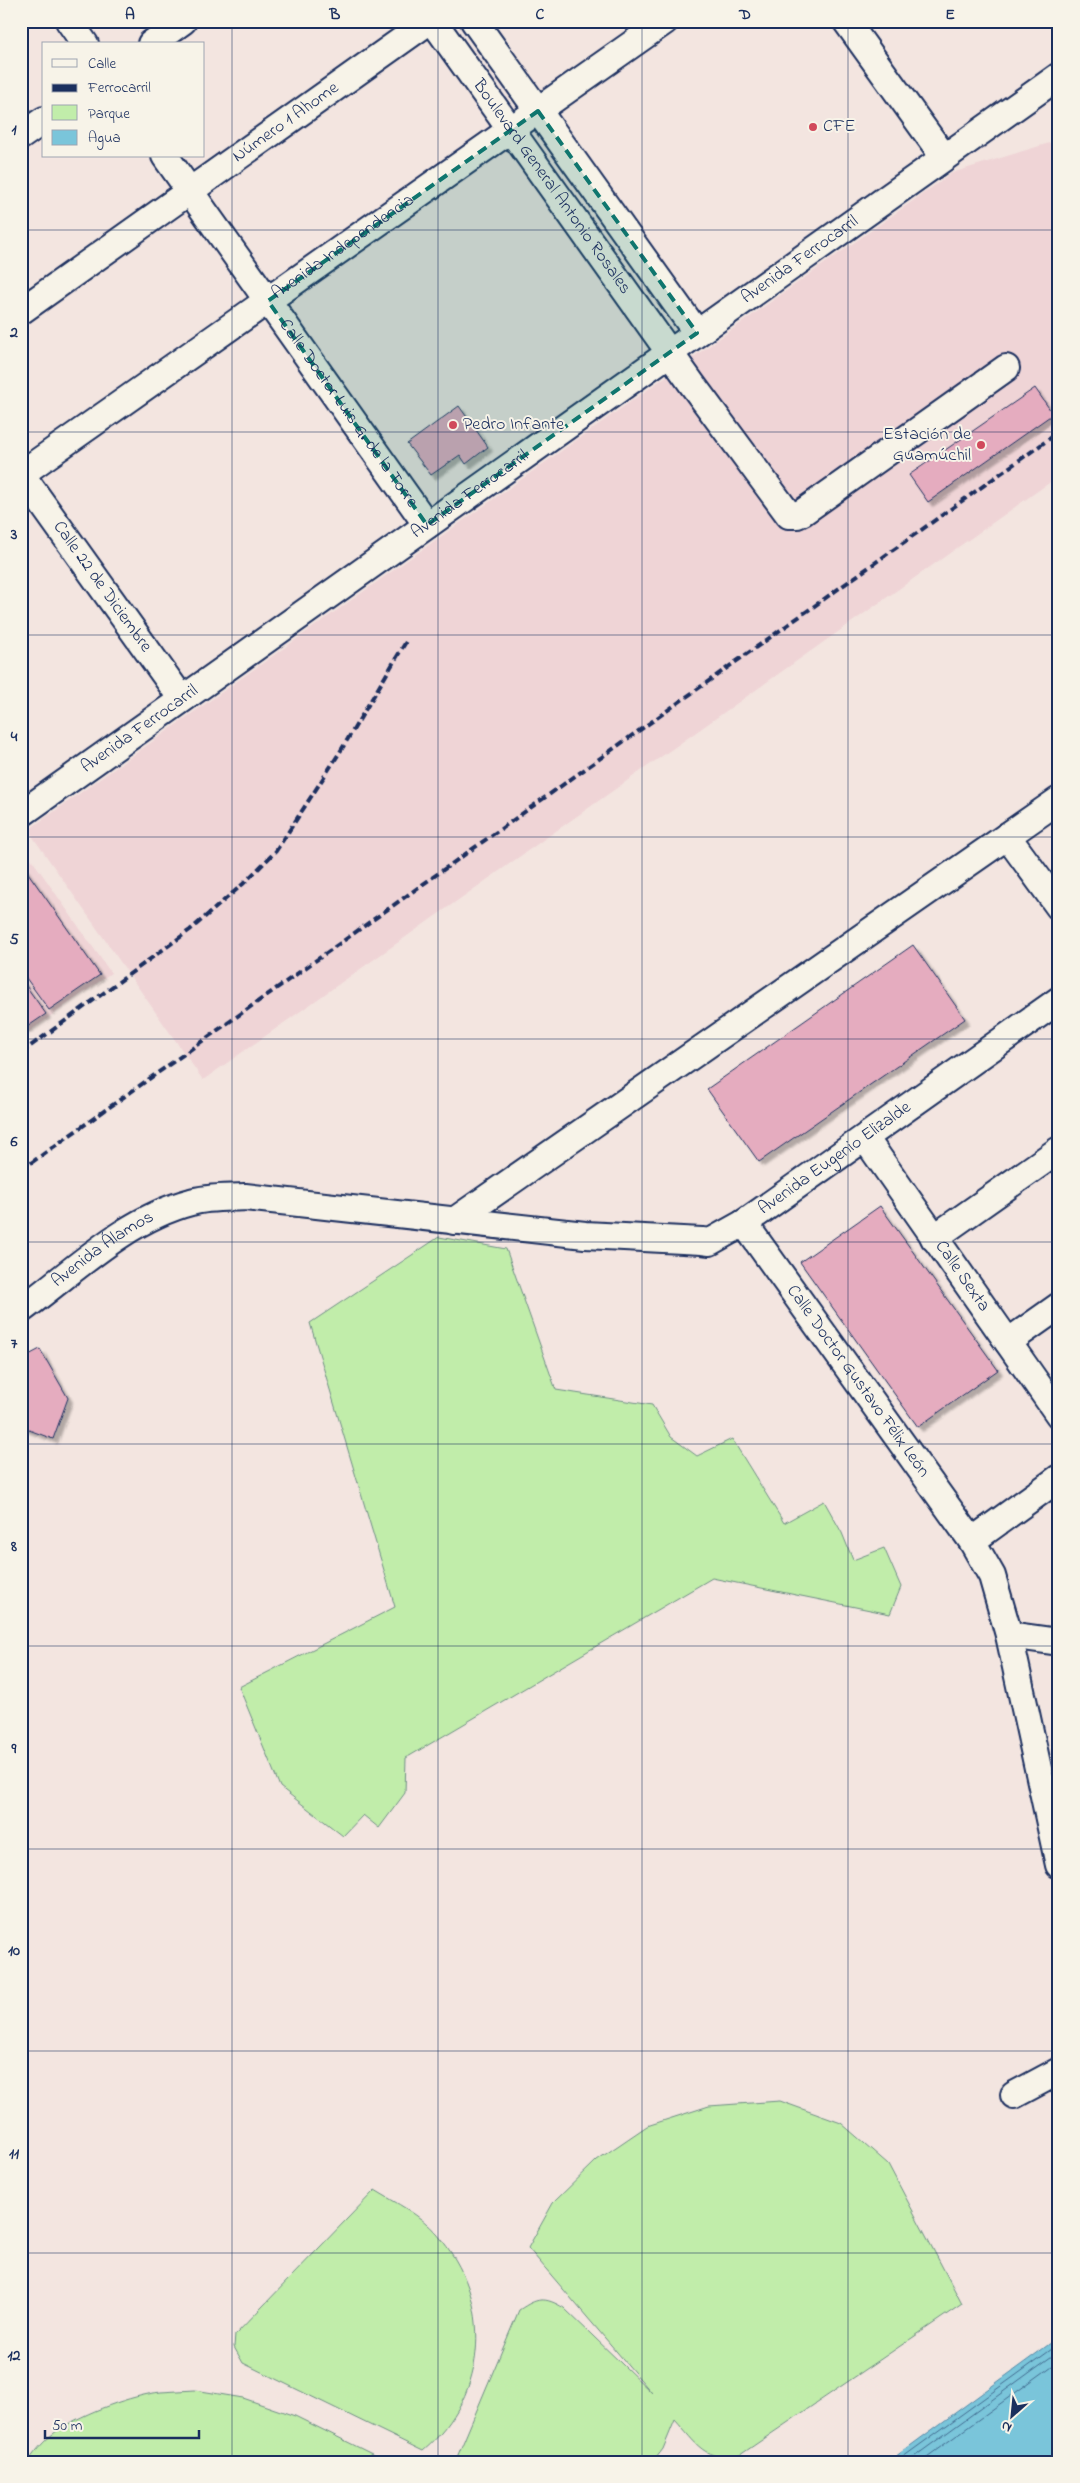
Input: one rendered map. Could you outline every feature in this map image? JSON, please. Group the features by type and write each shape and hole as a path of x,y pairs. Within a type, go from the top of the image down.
{"street":[{"path":"69,21 84,42"},
{"path":"154,42 183,21"},
{"name":"Boulevard General Antonio Rosales","path":"431,21 786,513 793,516 803,512 1006,368"},
{"name":"Número 1 Ahome","path":"21,311 431,21"},
{"name":"Boulevard General Antonio Rosales","path":"474,21 698,333"},
{"name":"Avenida Independencia","path":"21,474 666,21"},
{"path":"846,21 944,158"},
{"name":"Avenida Ferrocarril","path":"21,814 1059,76"},
{"path":"21,136 42,121"},
{"name":"Calle Doctor Luis G. de la Torre","path":"166,158 427,525"},
{"name":"Calle 22 de Diciembre","path":"21,474 182,700"},
{"path":"454,1221 1059,800"},
{"path":"1007,836 1059,907"},
{"name":"Avenida Eugenio Elizalde","path":"454,1221 585,1235 710,1242 744,1223 1059,1000"},
{"name":"Calle Sexta","path":"864,1138 1059,1415"},
{"path":"934,1238 1059,1150"},
{"name":"Avenida Álamos","path":"21,1310 127,1231 158,1213 193,1201 245,1197 454,1221"},
{"name":"Calle Doctor Gustavo Félix León","path":"744,1223 972,1541 992,1576 1009,1634 1059,1865"},
{"path":"1008,1342 1059,1306"},
{"path":"972,1541 1059,1478"},
{"path":"1009,1634 1059,1642"},
{"path":"1014,2095 1059,2071"}],"highlighted area":[{"path":"538,111 697,333 427,525 268,301"}],"shaded area":[{"path":"1059,140 1059,476 203,1080 28,830 952,173"},
{"path":"21,844 111,973 21,1037"}],"green space":[{"path":"439,1237 506,1249 556,1390 652,1405 671,1437 697,1456 732,1439 784,1523 824,1501 842,1533 853,1560 884,1548 901,1587 890,1614 712,1578 406,1758 405,1793 379,1828 363,1815 343,1836 280,1787 239,1687 395,1607 310,1323"},
{"path":"780,2101 841,2123 888,2164 962,2304 740,2455 728,2457 710,2454 702,2449 675,2420 663,2449 653,2462 455,2462 519,2310 536,2301 546,2300 564,2308 652,2393 528,2248 553,2203 597,2160 647,2126 709,2106"},
{"path":"375,2190 416,2215 437,2234 456,2260 468,2288 475,2317 476,2346 472,2375 461,2402 445,2428 423,2451 243,2363 234,2347 235,2335"},
{"path":"195,2390 243,2398 295,2416 378,2457 380,2462 28,2462 42,2444 55,2432 95,2411 149,2394"}],"water":[{"path":"1059,2337 1059,2459 1054,2462 888,2462"}],"building":[{"name":"Estación de Guamúchil","path":"1035,388 1053,414 928,502 909,475"},
{"name":"Pedro Infante","path":"459,406 488,447 466,464 460,455 431,475 407,444"},
{"path":"1059,846 1059,860 1052,850"},
{"path":"21,863 100,975 49,1010 21,971"},
{"path":"913,945 965,1019 759,1162 707,1089"},
{"path":"21,979 46,1014 21,1031"},
{"path":"880,1206 998,1370 918,1427 800,1262"},
{"path":"40,1349 68,1398 53,1439 21,1427 21,1359"}],"railway":[{"path":"21,1170 1059,432"},
{"path":"21,1053 190,930 243,884 276,851 340,752 407,640"}],"place":[{"name":"CFE","path":"813,127"},
{"name":"Pedro Infante","path":"453,425"},
{"name":"Estación de Guamúchil","path":"981,445"}]}
